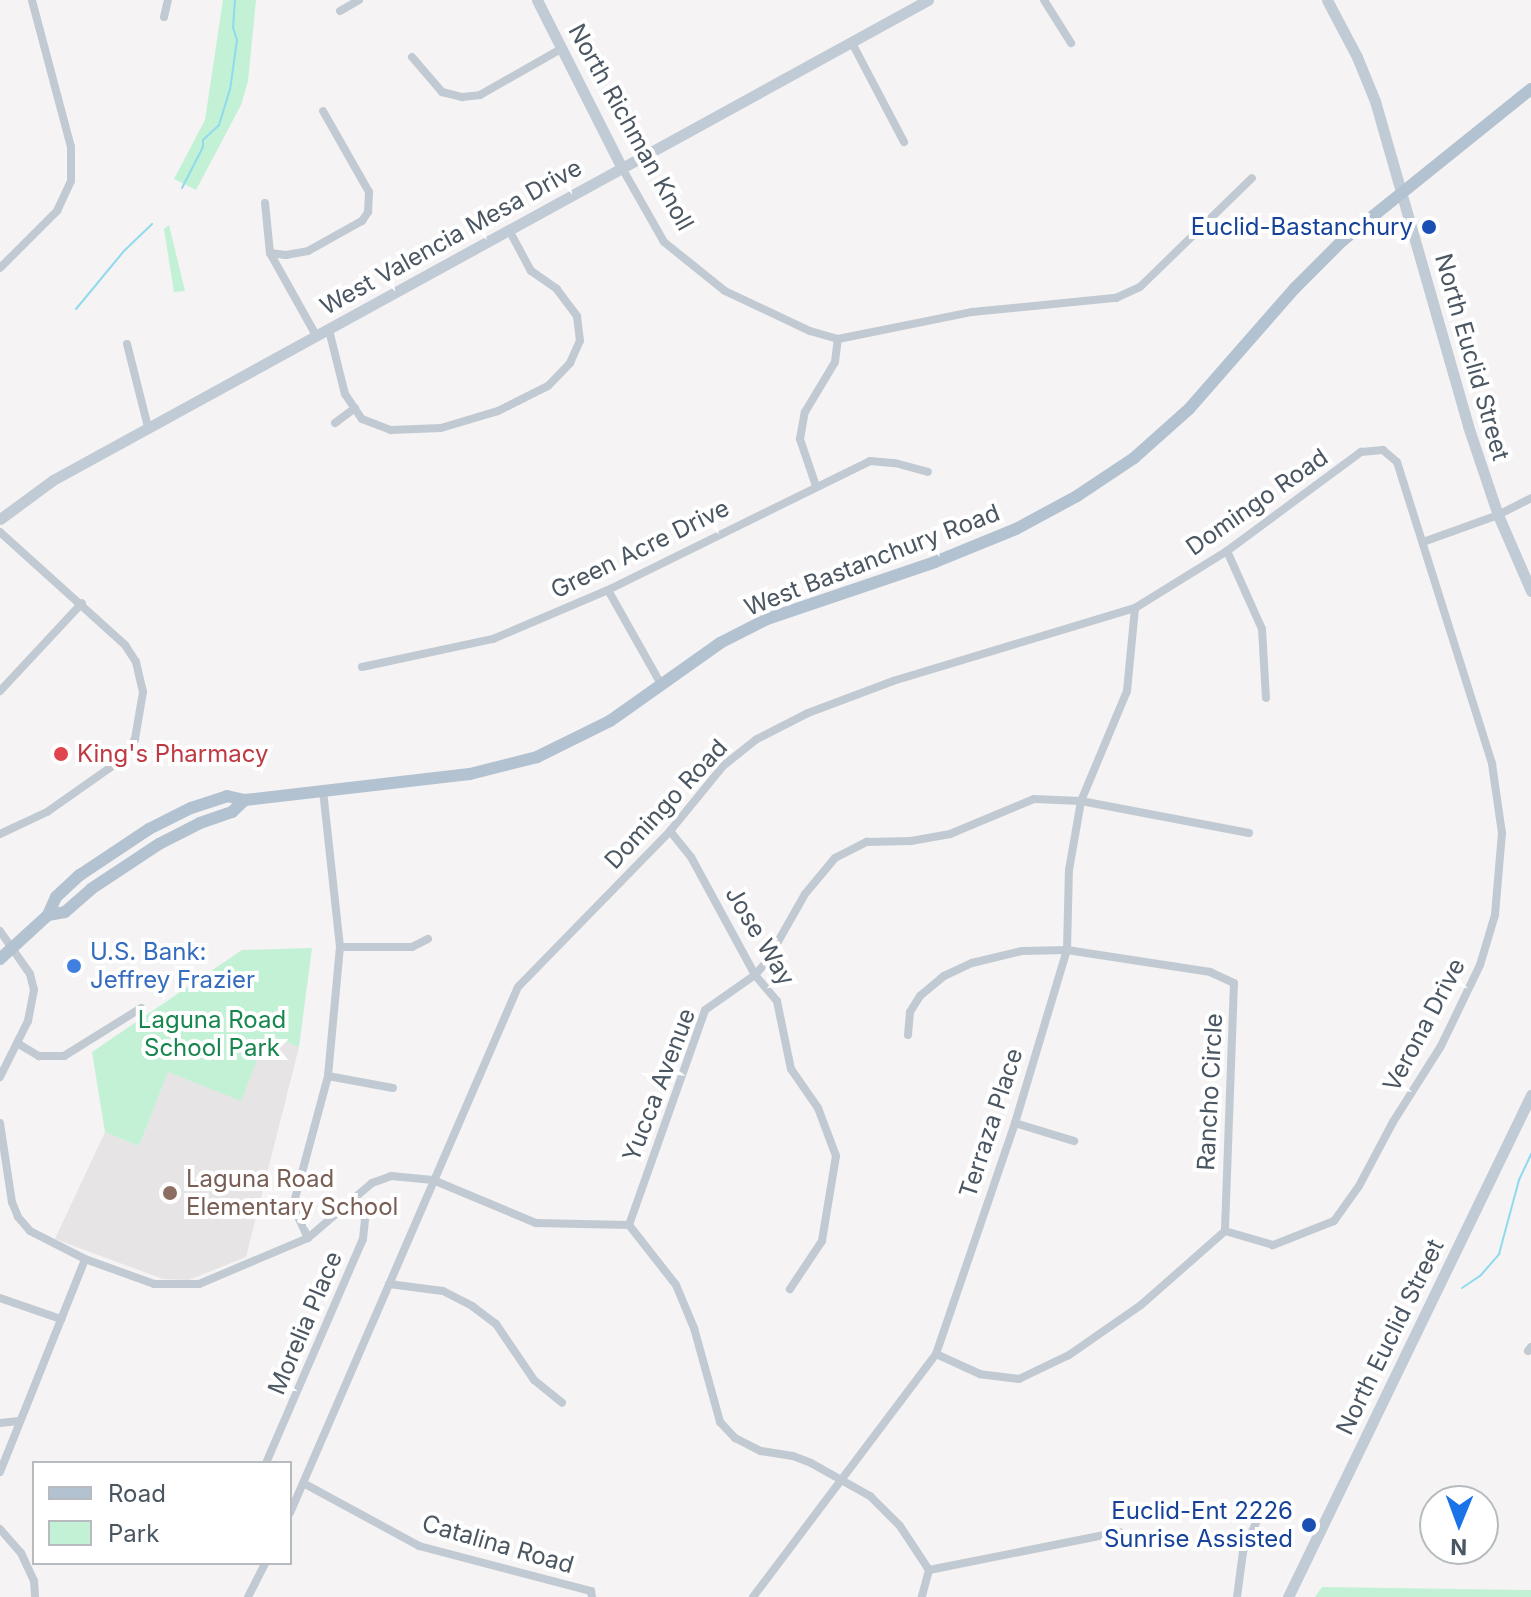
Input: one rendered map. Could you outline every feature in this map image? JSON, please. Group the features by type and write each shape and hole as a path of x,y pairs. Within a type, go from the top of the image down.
{"main road":[{"name":"West Bastanchury Road","path":"0,959 48,915 65,912 91,889 159,844 200,823 232,812 245,800 470,774 537,757 610,721 720,643 767,619 935,562 1003,535 1106,478 1158,440 1189,409 1295,288 1342,241 1531,89"}],"street":[{"path":"0,268 57,211 71,181 71,147 32,0"},
{"path":"164,17 168,0"},
{"path":"340,11 359,0"},
{"name":"North Richman Knoll","path":"537,0 622,168 664,242 725,291 810,331 838,339 972,312 1116,298 1140,287 1252,178"},
{"name":"West Valencia Mesa Drive","path":"0,519 53,480 928,0"},
{"path":"1044,0 1071,43"},
{"name":"North Euclid Street","path":"1327,0 1357,57 1375,101 1468,426 1498,515 1531,591"},
{"path":"852,43 904,142"},
{"path":"412,57 442,92 462,97 480,95 561,49"},
{"path":"270,253 286,255 308,251 362,221 368,212 369,192 323,111"},
{"path":"265,203 270,253 317,337"},
{"path":"329,330 345,394 362,419 391,430 441,428 498,411 548,386 570,363 580,341 577,316 557,289 531,271 509,230"},
{"path":"816,486 800,439 805,412 835,362 838,339"},
{"path":"127,344 148,427"},
{"path":"335,423 355,408"},
{"name":"Verona Drive","path":"1225,1231 1273,1245 1334,1221 1359,1186 1393,1122 1441,1046 1488,943 1501,865 1499,800 1492,764 1397,462 1383,450"},
{"name":"Domingo Road","path":"292,1509 518,987 670,831 723,766 757,739 808,713 893,681 1135,608 1227,551 1361,452 1383,450"},
{"name":"Green Acre Drive","path":"362,667 493,639 608,590 870,461 895,463 928,472"},
{"path":"1423,542 1498,515 1531,498"},
{"path":"0,532 125,645 136,662 143,692 135,739 121,760 47,812 0,834"},
{"path":"1227,551 1262,629 1266,698"},
{"path":"608,590 661,684"},
{"path":"0,691 82,603"},
{"name":"Terraza Place","path":"753,1597 936,1354 1015,1123 1067,950 1069,870 1081,801 1127,691 1135,608"},
{"path":"308,1238 293,1206 328,1076 340,947 323,789"},
{"name":"Yucca Avenue","path":"629,1225 705,1010 755,975 767,961 805,894 835,858 867,842 911,841 950,834 1034,799 1081,801 1249,833"},
{"name":"Jose Way","path":"670,831 691,857 755,975 777,1001 791,1069 818,1108 836,1156 822,1241 790,1289"},
{"path":"0,931 30,974 34,990 28,1021 0,1077"},
{"path":"340,947 412,947 428,939"},
{"name":"Rancho Circle","path":"908,1035 910,1012 944,976 972,963 1022,951 1067,950 1210,972 1234,983 1225,1231"},
{"path":"17,1043 39,1056 64,1056 141,1008"},
{"path":"328,1076 393,1088"},
{"name":"North Euclid Street","path":"1288,1597 1531,1095"},
{"path":"0,1123 12,1202 18,1217 43,1240 154,1284 199,1284 308,1238 372,1183 391,1176 433,1180 536,1223 629,1225 676,1285 694,1328 720,1422 735,1438 761,1451 793,1456 843,1478 870,1496 900,1526 929,1570 922,1597"},
{"path":"1015,1123 1074,1141"},
{"name":"Morelia Place","path":"267,1461 363,1239 365,1219 352,1199"},
{"path":"936,1354 980,1374 1019,1379 1069,1355 1141,1305 1225,1231"},
{"path":"0,1472 85,1259"},
{"path":"389,1284 443,1291 472,1306 496,1324 534,1380 562,1403"},
{"path":"0,1298 61,1319"},
{"path":"0,1423 19,1421"},
{"name":"Catalina Road","path":"305,1484 419,1546 593,1591 592,1597"},
{"path":"1237,1597 1243,1552 1257,1521"},
{"path":"0,1529 21,1553 34,1581 35,1597"},
{"path":"929,1570 1119,1532"},
{"path":"248,1597 264,1565"}],"shaded area":[{"name":"Laguna Road Elementary School","path":"267,1034 299,1047 246,1257 189,1280 163,1279 55,1239 105,1132 139,1146 168,1072 240,1100"}],"green space":[{"path":"223,0 256,0 248,81 241,105 196,190 174,179 205,120"},
{"path":"169,225 185,291 174,292 164,229"},
{"name":"Laguna Road School Park","path":"312,948 299,1047 267,1034 241,1101 168,1072 139,1146 105,1132 92,1052 242,950"},
{"path":"1322,1587 1531,1590 1531,1597 1315,1597"}],"waterway":[{"path":"182,188 203,147 203,140 219,125 230,90 237,40 233,28 235,0"},
{"path":"76,309 124,251 152,224"},
{"path":"1462,1288 1481,1275 1499,1254 1519,1180 1531,1154"}],"place":[{"name":"Euclid-Bastanchury","path":"1429,227"},
{"name":"King's Pharmacy","path":"61,754"},
{"name":"U.S. Bank: Jeffrey Frazier","path":"74,966"},
{"name":"Laguna Road Elementary School","path":"170,1193"},
{"name":"Euclid-Ent 2226 Sunrise Assisted","path":"1309,1525"}]}
